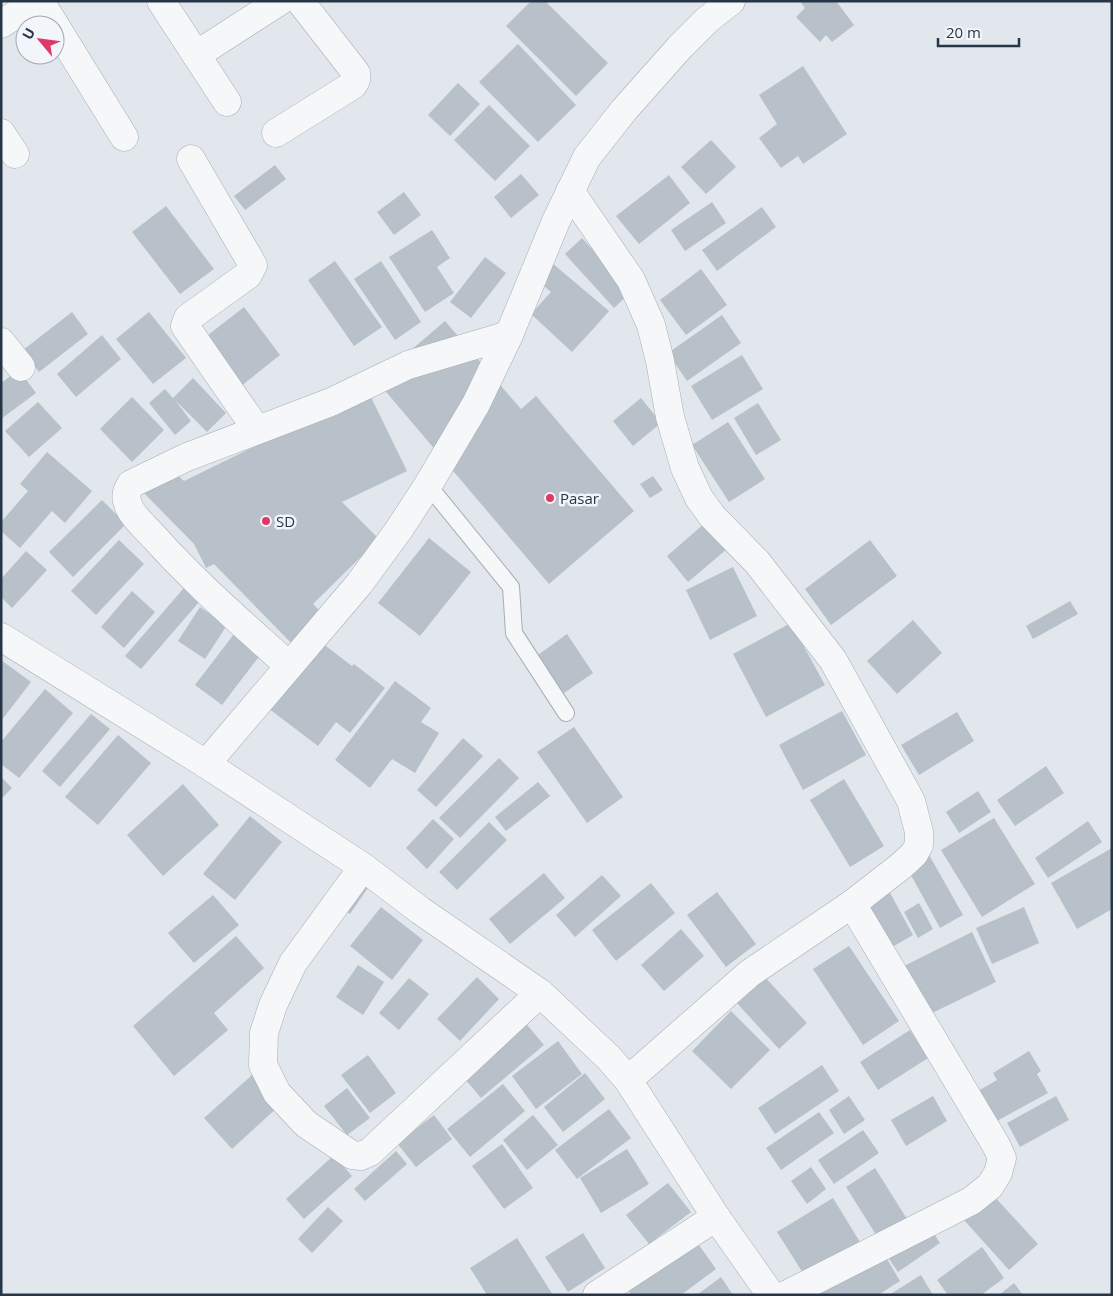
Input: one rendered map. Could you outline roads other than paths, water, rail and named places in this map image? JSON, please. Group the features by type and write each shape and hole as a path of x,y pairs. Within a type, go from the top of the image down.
{"street":[{"path":"161,1 227,102"},
{"path":"196,55 280,1"},
{"path":"276,133 353,85 356,80 356,74 300,1"},
{"path":"206,764 358,584 398,531 428,485 476,404 509,335 556,221 587,157 624,110 680,47 706,20 731,1"},
{"path":"1,24 34,2 124,136"},
{"path":"192,160 253,265 248,275 188,318 185,326 257,430"},
{"path":"570,191 631,280 651,325 660,361 670,417 685,468 699,498 712,516 757,562 833,660 911,801 919,832 919,845 914,854 901,866 852,904 750,973 628,1080"},
{"path":"289,666 194,579 163,547 131,510 126,491 131,484 188,457 331,402 408,365 509,335"},
{"path":"1,342 21,367"},
{"path":"1,637 206,764 363,867 421,911 540,992 609,1058 628,1080 716,1217 771,1295"},
{"path":"363,867 293,963 273,1005 264,1033 263,1066 277,1094 306,1124 352,1155 361,1156 370,1152 540,992"},
{"path":"786,1295 971,1201 990,1186 998,1173 1002,1158 852,904"},
{"path":"597,1295 716,1217"}],"lane":[{"path":"428,485 511,587 514,633 566,713"}],"place":[{"name":"Pasar","path":"550,498"},
{"name":"SD","path":"266,521"}]}
